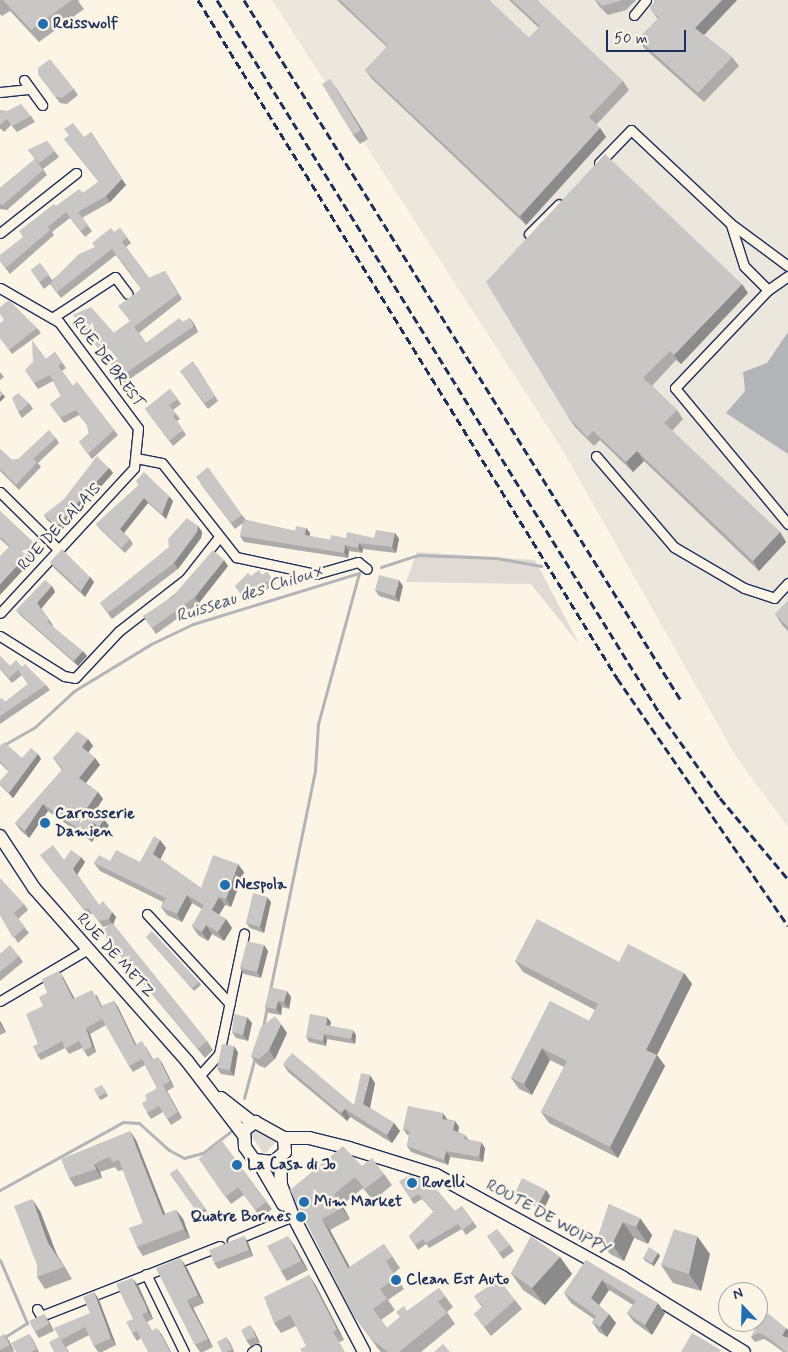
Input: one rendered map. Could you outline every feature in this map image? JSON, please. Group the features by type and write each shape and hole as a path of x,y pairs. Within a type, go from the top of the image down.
{"street":[{"path":"634,15 646,0"},
{"path":"24,80 42,105"},
{"path":"0,92 30,89"},
{"path":"590,172 631,130 730,223 788,266"},
{"path":"0,233 76,173"},
{"path":"529,234 570,193"},
{"path":"730,223 744,266 768,290"},
{"path":"788,276 768,290 675,388 788,524"},
{"name":"RUE DE BREST","path":"52,318 115,277 128,294"},
{"name":"RUE DE BREST","path":"0,288 52,318 138,428 136,458"},
{"path":"596,456 674,547 744,588 774,598 788,583"},
{"path":"136,458 162,463 236,557 316,574 358,562 367,569"},
{"name":"RUE DE CALAIS","path":"0,613 134,468 136,458"},
{"path":"0,492 59,550"},
{"path":"0,636 64,676 75,678 119,631 186,579 220,537"},
{"name":"RUE DE METZ","path":"0,836 28,880 213,1092 243,1134 248,1151 259,1163 293,1216"},
{"path":"147,914 230,1004"},
{"path":"200,1076 219,1054 244,934"},
{"path":"0,1000 88,949"},
{"name":"RUE DE METZ","path":"213,1092 252,1122 284,1138"},
{"path":"243,1134 252,1122"},
{"path":"284,1138 281,1185 293,1216 364,1352"},
{"name":"ROUTE DE WOIPPY","path":"284,1138 309,1138 323,1144 394,1160 436,1176 622,1277 744,1352"},
{"name":"ROUTE DE WOIPPY","path":"259,1163 282,1154 323,1144"},
{"path":"37,1309 41,1316 293,1216"},
{"path":"146,1274 184,1352"}],"shaded area":[{"path":"272,0 788,0 788,827 735,755 562,449"},
{"path":"788,332 788,454 726,413 745,391 743,372 767,363"},
{"path":"417,552 535,560 579,644 531,584 406,582"},
{"path":"254,1130 277,1141 264,1154 250,1134"}],"building":[{"path":"3,0 72,0 31,30"},
{"path":"340,0 489,0 529,38 540,26 512,0 537,0 623,81 589,117 600,128 520,216 365,70 388,46"},
{"path":"596,0 621,0 602,6"},
{"path":"654,0 722,0 695,28 732,57 698,93 638,39 659,18 650,8 656,2"},
{"path":"50,59 74,89 62,98 56,97 38,74 38,68"},
{"path":"330,79 361,130 353,135 322,84"},
{"path":"21,104 31,116 12,126 7,119 0,125 0,110 7,111"},
{"path":"73,123 84,137 91,132 122,179 106,196 78,212 88,225 81,231 66,212 48,227 50,230 6,268 0,260 0,255 23,237 19,231 54,204 56,206 79,189 83,193 99,181 64,139 69,135 64,129"},
{"path":"47,141 55,151 39,163 28,150"},
{"path":"605,154 742,284 674,355 670,351 643,378 677,410 664,423 780,532 753,561 637,451 626,462 593,431 587,437 568,417 486,282"},
{"path":"35,159 43,170 3,205 0,204 0,188"},
{"path":"111,228 114,232 120,228 127,237 122,242 149,278 165,271 178,294 134,327 146,343 179,318 183,322 190,318 194,326 120,377 111,364 118,359 105,342 98,348 73,315 91,307 114,333 130,321 118,306 141,289 127,268 112,249 57,292 50,283 79,254 95,247 92,243"},
{"path":"40,263 49,275 39,282 31,270"},
{"path":"9,300 37,328 9,350 0,338 0,323 4,320 0,314 0,307"},
{"path":"32,340 46,359 55,352 62,362 58,366 73,386 77,382 114,430 88,454 79,442 89,433 87,425 76,410 60,418 50,404 61,396 50,375 34,383 25,370 33,362"},
{"path":"193,361 215,396 205,403 180,371"},
{"path":"170,389 178,399 169,405 176,414 173,416 183,430 169,441 145,409"},
{"path":"18,393 29,403 18,412 12,398"},
{"path":"49,430 56,438 33,459 37,462 16,485 0,469 0,449 12,460 18,459"},
{"path":"97,456 109,468 57,526 44,515 64,499"},
{"path":"208,467 242,515 231,523 196,477"},
{"path":"144,472 169,496 162,514 144,498 120,529 130,539 121,548 96,524 139,485 136,481"},
{"path":"0,511 36,545 0,584 0,556 10,546 0,537"},
{"path":"187,518 198,526 197,532 174,563 108,613 100,603 169,547 168,539"},
{"path":"244,520 295,531 296,526 306,528 305,535 330,540 331,535 346,538 347,532 374,538 376,530 395,533 392,547 359,543 358,548 345,545 344,553 240,536"},
{"path":"62,549 90,577 81,591 50,562"},
{"path":"213,550 224,560 195,597 152,628 143,616 173,596"},
{"path":"259,570 262,575 267,572 272,579 243,596 235,586 248,573 251,576"},
{"path":"379,575 399,580 395,596 375,590"},
{"path":"45,580 52,586 37,603 49,620 47,622 83,651 74,661 16,610"},
{"path":"788,601 788,627 775,614"},
{"path":"0,656 10,666 16,660 22,667 9,678 0,668"},
{"path":"25,664 46,685 0,716 0,699 2,698 5,702 28,684 18,670"},
{"path":"77,731 88,739 82,747 95,758 79,778 98,792 87,808 104,819 99,827 94,823 87,835 43,804 25,831 15,823 63,769 53,758"},
{"path":"4,742 22,758 31,748 38,754 9,793 0,784 0,781 9,771 0,761 0,746"},
{"path":"154,836 160,840 153,854 201,888 213,855 238,864 226,899 219,897 212,910 187,895 177,914 161,907 166,898 94,863 99,855 110,861 116,850 140,862"},
{"path":"53,845 64,860 71,850 81,857 73,869 99,905 103,901 112,912 109,919 99,921 88,908 85,910 40,855"},
{"path":"0,878 24,904 14,913 25,927 13,938 0,915"},
{"path":"253,893 267,897 260,927 246,923"},
{"path":"204,905 226,919 218,932 206,925 202,932 192,926"},
{"path":"537,919 619,962 628,944 684,973 646,1050 657,1055 610,1147 541,1112 567,1061 542,1048 524,1084 511,1078 550,1001 589,1021 598,1004 515,961"},
{"path":"112,923 207,1041 198,1049 101,932"},
{"path":"152,931 199,982 192,988 146,937"},
{"path":"247,941 264,945 257,972 240,968"},
{"path":"10,945 19,956 0,972 0,954"},
{"path":"59,971 73,999 92,990 101,1007 114,1001 135,1045 142,1041 152,1060 158,1057 170,1081 163,1085 178,1112 167,1119 159,1106 147,1113 142,1103 147,1100 145,1095 157,1088 142,1059 129,1066 102,1019 86,1028 92,1046 84,1051 79,1041 65,1049 62,1041 37,1055 33,1046 38,1044 26,1014 43,1006 39,997 47,993 42,979"},
{"path":"270,987 287,991 284,1002 278,1001 276,1009 265,1007"},
{"path":"234,1014 247,1017 243,1035 232,1032"},
{"path":"310,1014 327,1017 326,1025 353,1030 351,1039 324,1034 323,1041 306,1037"},
{"path":"275,1016 281,1024 269,1050 259,1059 251,1056 261,1027"},
{"path":"222,1044 234,1046 230,1070 217,1068"},
{"path":"292,1053 354,1105 361,1073 370,1075 363,1104 394,1123 387,1135 345,1109 341,1113 283,1064"},
{"path":"102,1085 106,1093 98,1097 94,1089"},
{"path":"408,1106 443,1113 442,1119 455,1121 453,1130 465,1135 464,1139 481,1142 479,1157 446,1151 444,1160 407,1146 410,1131 403,1129"},
{"path":"130,1131 163,1215 176,1210 184,1229 137,1247 129,1228 143,1223 119,1160 112,1162 110,1157 94,1163 96,1169 69,1178 61,1159"},
{"path":"221,1140 266,1202 255,1210 238,1187 225,1197 199,1159"},
{"path":"343,1146 362,1166 372,1158 384,1174 365,1189 355,1177 334,1194 342,1208 322,1219 348,1268 384,1244 392,1257 386,1261 396,1277 380,1289 387,1299 373,1309 387,1328 400,1317 396,1312 404,1306 407,1311 439,1288 445,1296 438,1302 447,1313 399,1352 388,1352 371,1339 354,1316 290,1190"},
{"path":"177,1169 205,1208 198,1213 170,1174"},
{"path":"411,1175 432,1184 455,1211 462,1206 473,1222 462,1230 458,1224 426,1243 423,1239 415,1245 409,1236 434,1211 418,1194 411,1199 399,1181"},
{"path":"522,1178 546,1190 538,1205 516,1191"},
{"path":"32,1199 48,1243 64,1267 37,1277 37,1265 14,1206"},
{"path":"609,1204 640,1218 636,1227 623,1222 612,1244 598,1237"},
{"path":"497,1229 510,1245 499,1253 487,1236"},
{"path":"674,1229 697,1236 689,1274 661,1265"},
{"path":"244,1236 249,1250 214,1263 209,1250"},
{"path":"288,1236 301,1261 281,1271 267,1246"},
{"path":"531,1236 560,1257 532,1288 511,1273"},
{"path":"649,1247 658,1253 652,1263 643,1258"},
{"path":"180,1258 198,1295 187,1300 208,1339 195,1345 156,1268"},
{"path":"586,1260 658,1303 645,1325 627,1313 636,1301 602,1280 591,1298 609,1314 600,1327 592,1322 596,1316 564,1293"},
{"path":"309,1275 337,1329 333,1332 345,1352 302,1352 300,1349 306,1346 290,1315 274,1323 264,1297"},
{"path":"132,1278 148,1312 142,1314 151,1331 157,1328 170,1352 148,1352 137,1331 132,1333 126,1322 133,1319 116,1284"},
{"path":"499,1279 515,1300 485,1327 474,1314 483,1306 474,1296"},
{"path":"94,1292 111,1338 94,1346 85,1327 61,1340 68,1352 54,1352 49,1342 59,1337 54,1328 90,1313 83,1297"},
{"path":"768,1313 786,1328 782,1336 788,1338 788,1352 759,1333 751,1337 754,1332 768,1332"},
{"path":"44,1314 49,1324 35,1332 29,1321"},
{"path":"250,1325 256,1337 246,1340 241,1330"},
{"path":"692,1333 721,1350 720,1352 681,1352"},
{"path":"4,1334 10,1345 0,1350 0,1337"},
{"path":"29,1334 37,1349 31,1352 16,1352 11,1343"},
{"path":"226,1337 232,1349 222,1352 217,1342"},
{"path":"443,1344 450,1352 434,1352"}],"waterway":[{"path":"381,567 418,555 496,558 541,566"},
{"name":"Ruisseau des Chiloux","path":"0,747 35,727 74,691 151,644 193,624 359,573"},
{"path":"270,990 315,770 318,724 359,573"},
{"path":"263,1027 267,1006"},
{"path":"244,1098 255,1057"},
{"path":"0,1190 123,1122 139,1123 169,1150 184,1158 203,1153 231,1131"},
{"path":"0,1260 27,1323 0,1340"}],"railway":[{"path":"198,0 617,678 788,926"},
{"path":"217,0 659,712 720,798 788,879"},
{"path":"244,0 682,702"}],"place":[{"name":"Reisswolf","path":"43,24"},
{"name":"Carrosserie Damien","path":"45,823"},
{"name":"Nespola","path":"225,885"},
{"name":"La Casa di Jo","path":"237,1165"},
{"name":"Rovelli","path":"412,1183"},
{"name":"Mim Market","path":"304,1202"},
{"name":"Quatre Bornes","path":"301,1217"},
{"name":"Clean Est Auto","path":"396,1280"}]}
